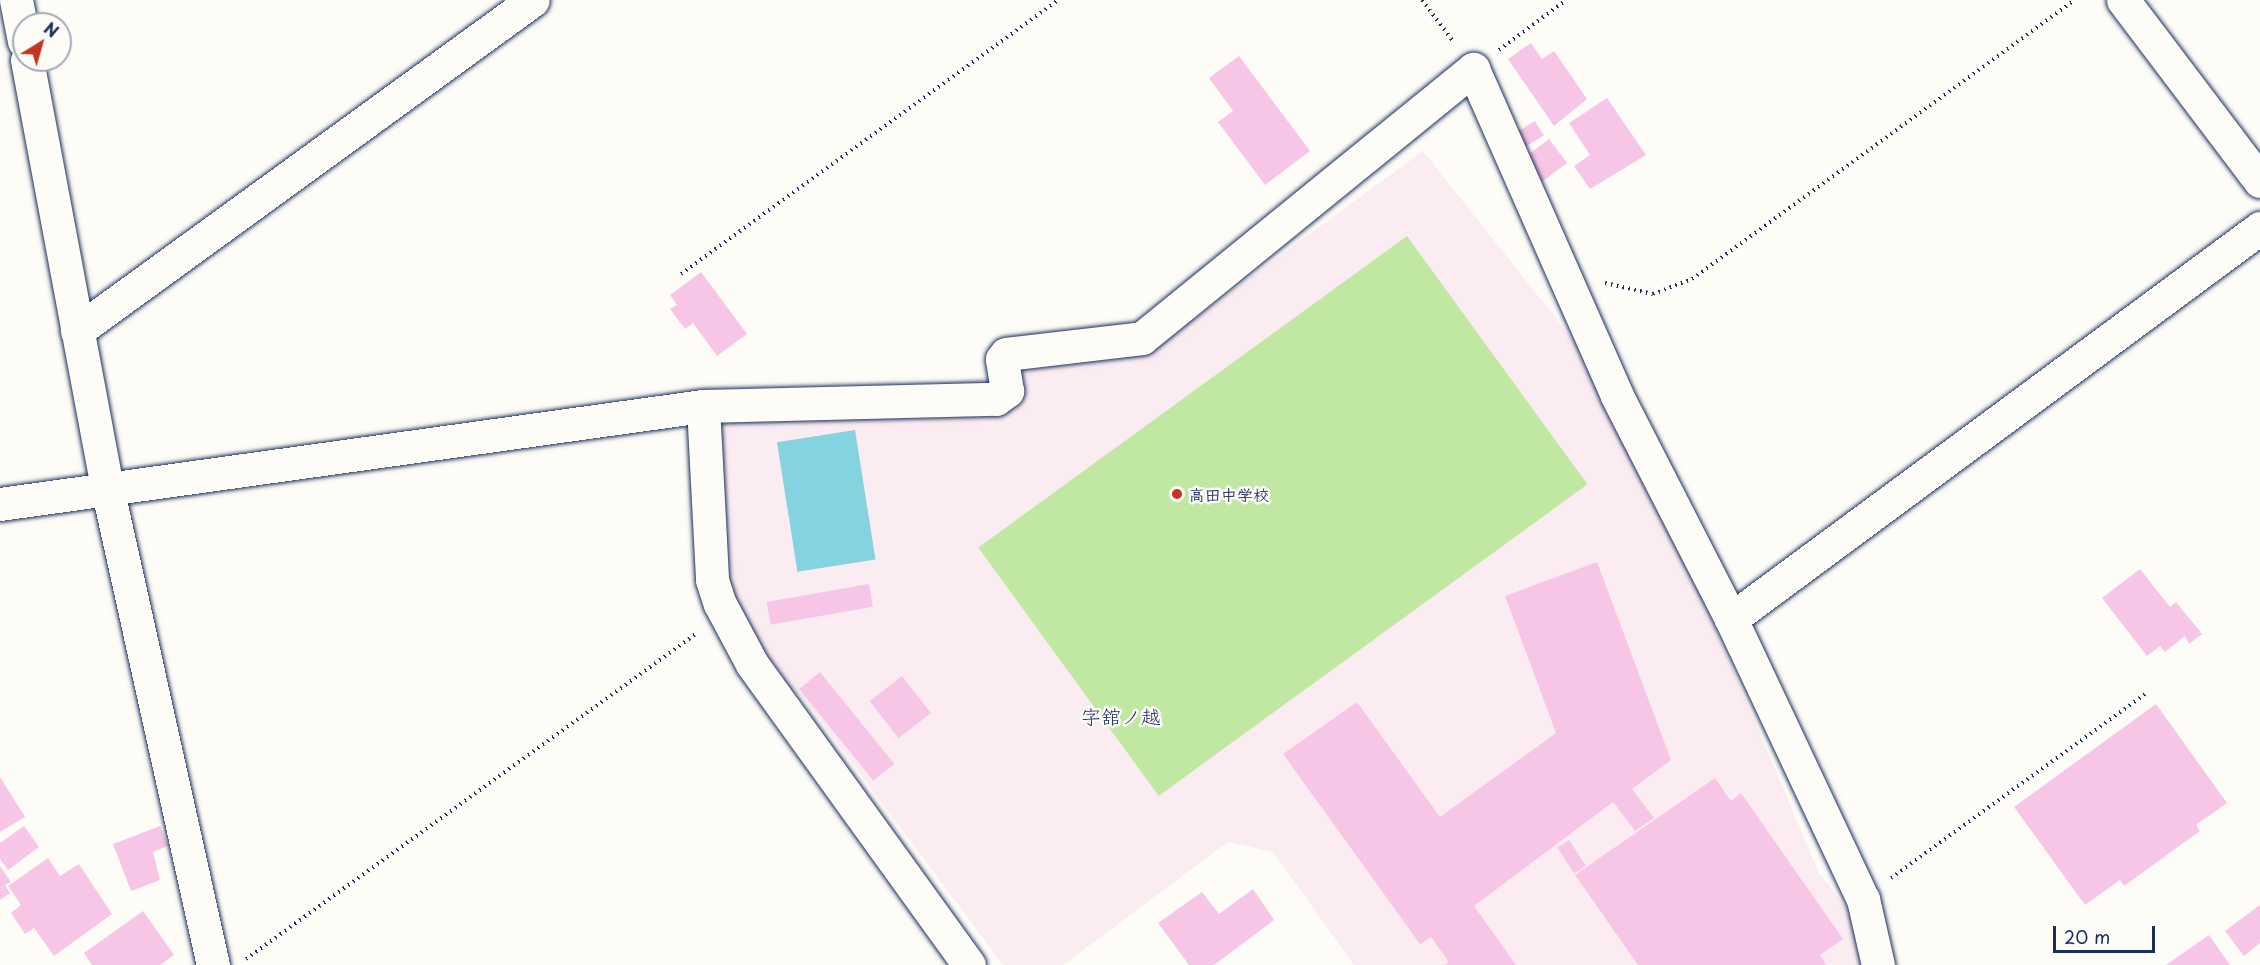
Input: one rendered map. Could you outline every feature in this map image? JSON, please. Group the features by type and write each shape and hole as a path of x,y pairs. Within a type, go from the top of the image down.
{"street":[{"path":"77,331 533,0"},
{"path":"2123,0 2260,182"},
{"path":"0,504 107,487 703,406 996,399 1007,391 1002,367 1006,354 1142,338 1473,69 1617,396 1731,619 1863,899 1878,965"},
{"path":"29,72 107,487 213,965"},
{"path":"1731,619 2260,228"},
{"path":"703,406 712,580 725,614 752,663 969,965"}],"path":[{"path":"681,274 1058,0"},
{"path":"1422,0 1473,69 1566,0"},
{"path":"1574,297 1604,283 1653,294 1692,279 2074,0"},
{"path":"238,965 725,614"},
{"path":"1863,899 2148,692"}],"shaded area":[{"name":"高田中学校","path":"1423,151 1616,394 1819,873 1873,943 1877,965 1354,965 1273,852 1228,842 1063,965 1003,965 805,700 741,644 687,422 1148,352"}],"green space":[{"path":"1407,236 1587,484 1159,796 978,548"}],"water":[{"path":"855,430 875,559 797,572 777,442"}],"building":[{"path":"1531,43 1542,59 1554,51 1587,99 1554,126 1508,59"},
{"path":"1239,56 1310,151 1265,185 1218,122 1233,111 1209,78"},
{"path":"1607,98 1646,155 1590,189 1574,166 1590,155 1569,123"},
{"path":"1535,121 1544,136 1523,148 1514,133"},
{"path":"1549,139 1567,163 1542,182 1524,158"},
{"path":"701,272 747,334 717,356 693,323 685,329 670,309 677,305 670,295"},
{"path":"1597,562 1671,760 1632,789 1654,818 1635,831 1613,802 1474,906 1516,965 1445,965 1449,962 1431,937 1420,944 1283,754 1357,702 1440,817 1556,733 1505,596"},
{"path":"2140,569 2170,607 2176,602 2202,634 2189,644 2185,636 2165,652 2160,646 2147,656 2102,598"},
{"path":"869,584 873,607 771,625 767,602"},
{"path":"820,672 894,764 873,781 799,689"},
{"path":"902,676 931,713 899,738 870,701"},
{"path":"2156,704 2227,803 2196,825 2200,831 2124,886 2120,880 2085,905 2014,807"},
{"path":"0,777 25,817 0,832"},
{"path":"1715,778 1731,801 1741,793 1843,939 1820,955 1826,965 1638,965 1575,875"},
{"path":"24,826 39,847 8,870 0,859 0,843"},
{"path":"160,826 168,846 153,852 160,880 131,891 113,844"},
{"path":"1569,840 1586,866 1574,874 1557,848"},
{"path":"48,858 60,876 79,864 112,914 54,956 34,928 25,934 11,913 21,905 8,886"},
{"path":"0,866 11,882 5,885 10,893 0,900"},
{"path":"1253,889 1274,920 1214,965 1189,965 1158,923 1202,892 1219,914"},
{"path":"2260,905 2260,943 2244,956 2225,931"},
{"path":"143,911 174,955 160,965 92,965 84,953"},
{"path":"2209,935 2230,965 2166,965"}],"place":[{"name":"高田中学校","path":"1177,494"}],"district":[{"name":"字舘ノ越","path":"1121,716"}]}
